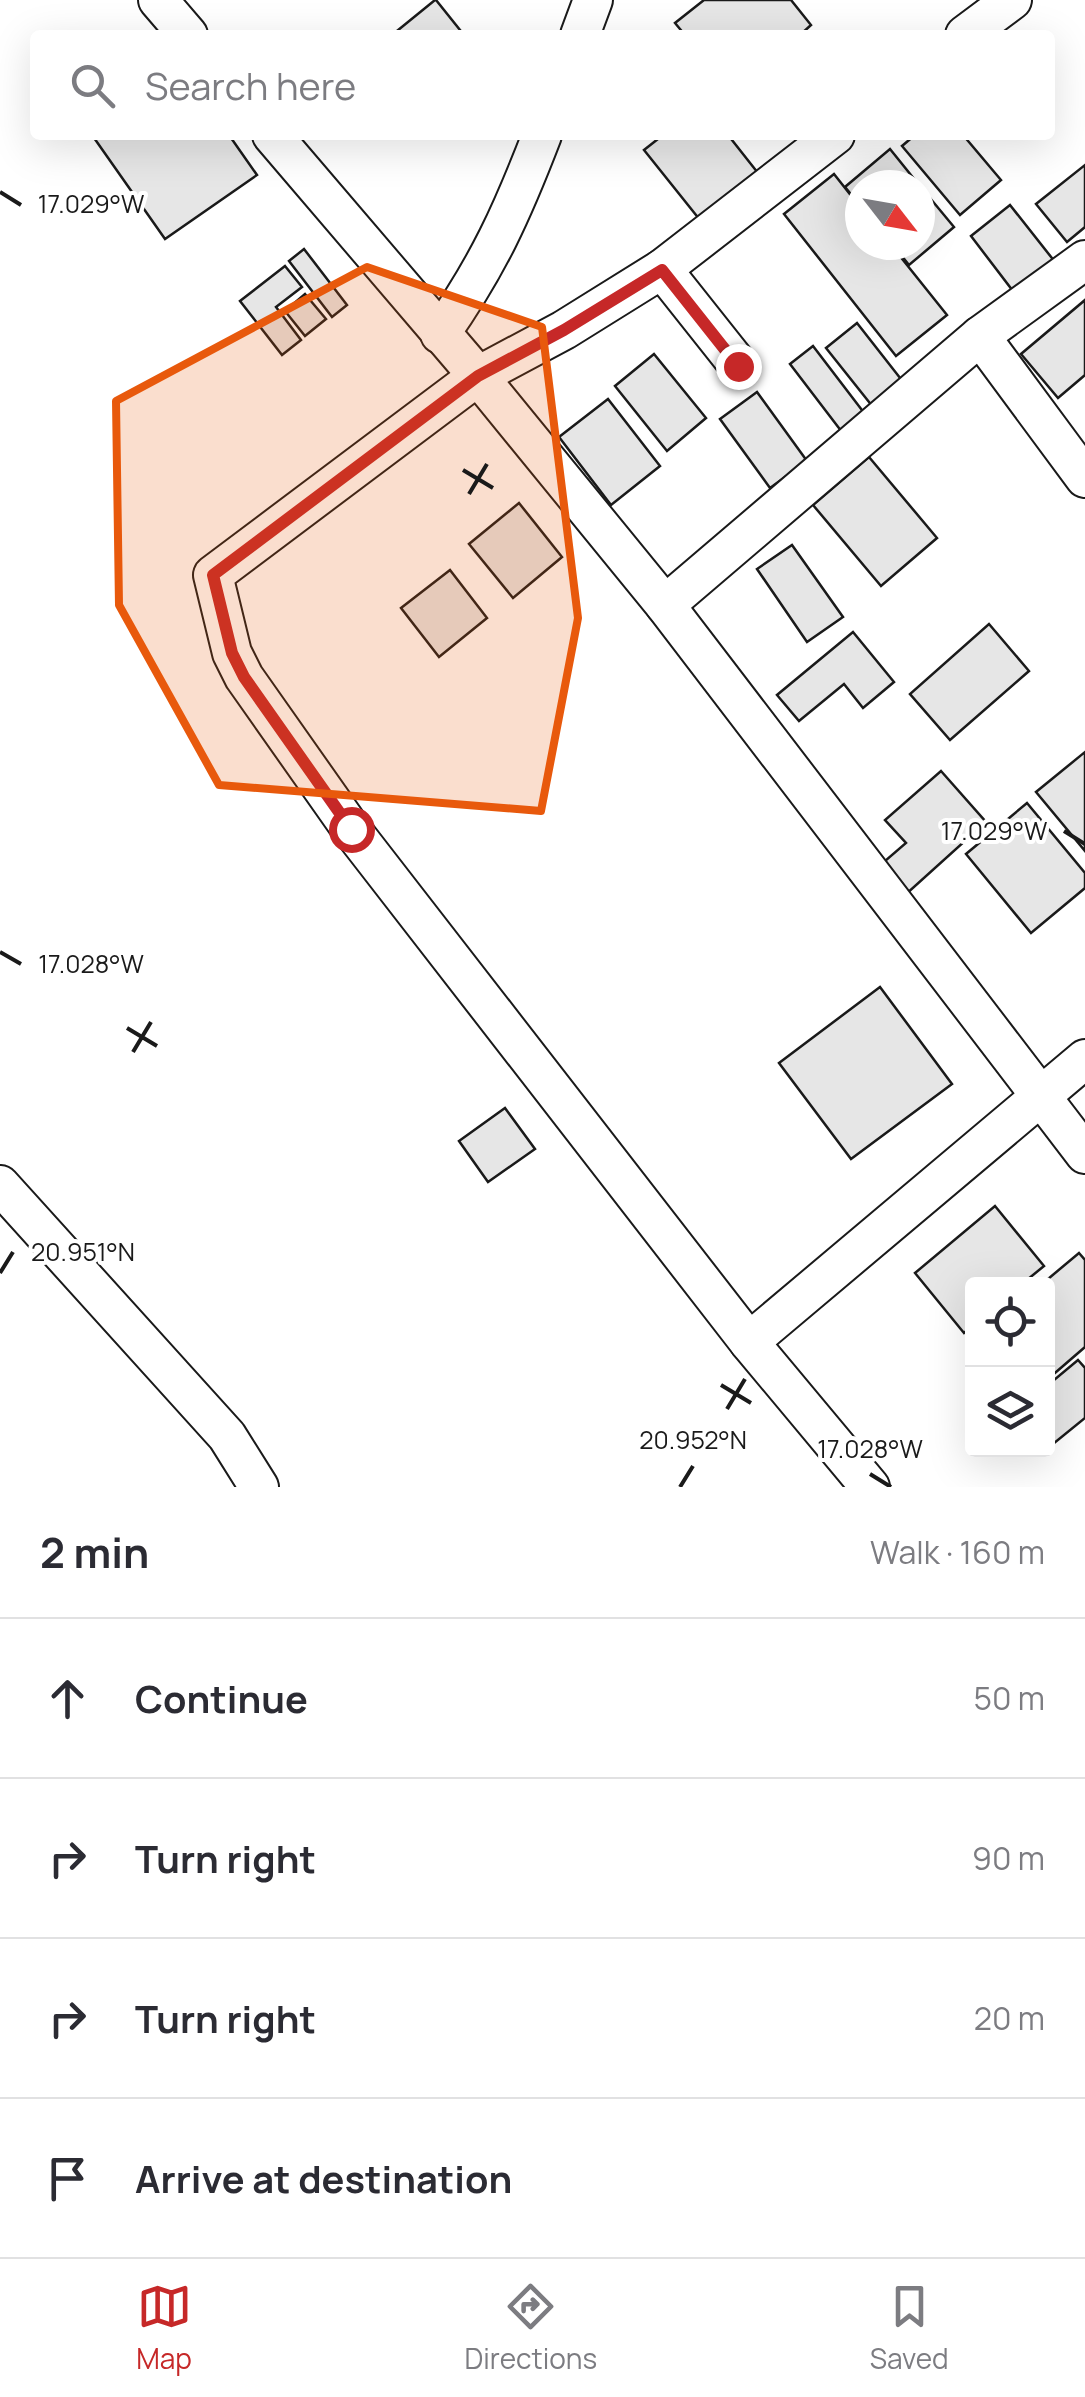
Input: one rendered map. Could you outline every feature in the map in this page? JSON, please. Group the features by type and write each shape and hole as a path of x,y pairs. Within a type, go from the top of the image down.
{"street":[{"path":"158,0 184,30"},
{"path":"582,30 593,0"},
{"path":"972,30 1012,0"},
{"path":"276,140 478,376 665,605 1085,1154"},
{"path":"440,334 478,281 510,219 540,140"},
{"path":"829,140 662,270 564,330 478,376 213,575 232,653 244,677 351,829 749,1342 870,1487"},
{"path":"665,605 980,336 1085,260"},
{"path":"662,270 738,366"},
{"path":"980,336 1085,478"},
{"path":"749,1342 1085,1059"},
{"path":"0,1184 227,1436 259,1487"}],"highlighted area":[{"path":"367,267 542,327 578,618 541,811 219,785 119,605 116,401"}],"building":[{"path":"435,0 460,30 398,30"},
{"path":"704,0 791,0 811,25 806,30 681,30 675,23"},
{"path":"96,140 232,140 257,175 165,239"},
{"path":"657,140 732,140 758,173 700,220 644,150"},
{"path":"909,140 967,140 1001,180 960,215 935,185 935,170 922,170 902,146"},
{"path":"890,149 907,170 865,170"},
{"path":"1085,165 1085,227 1067,242 1036,204"},
{"path":"834,174 845,188 845,260 903,260 947,315 896,356 784,214"},
{"path":"935,204 954,227 935,243"},
{"path":"1010,205 1059,267 1019,299 971,236"},
{"path":"304,249 347,305 332,317 289,261"},
{"path":"285,266 302,287 276,307 301,340 282,355 240,301"},
{"path":"305,294 326,319 305,336 285,311"},
{"path":"1085,300 1085,375 1058,398 1021,354"},
{"path":"857,323 904,383 873,407 826,348"},
{"path":"813,346 868,418 845,436 790,364"},
{"path":"654,354 706,418 667,451 615,386"},
{"path":"757,392 807,461 770,488 720,419"},
{"path":"608,399 660,466 611,505 559,437"},
{"path":"869,457 937,538 881,586 813,505"},
{"path":"519,503 562,557 513,598 469,544"},
{"path":"792,545 843,617 807,642 757,569"},
{"path":"450,570 487,618 439,657 401,608"},
{"path":"989,624 1029,671 950,740 910,694"},
{"path":"853,632 894,682 863,708 844,684 799,721 777,695"},
{"path":"1085,752 1085,851 1036,792"},
{"path":"941,771 986,822 904,896 878,867 906,843 885,820"},
{"path":"1027,803 1085,873 1085,888 1031,933 966,854"},
{"path":"880,987 952,1084 851,1159 779,1063"},
{"path":"505,1108 535,1149 488,1182 459,1141"},
{"path":"995,1206 1044,1266 1031,1277 965,1277 964,1333 915,1273"},
{"path":"1079,1253 1085,1260 1085,1347 1055,1373 1055,1277 1050,1277"},
{"path":"1078,1360 1085,1368 1085,1418 1055,1442 1055,1379"}],"route":[{"path":"351,829 244,677 232,653 213,575 478,376 564,330 662,270 738,366"}]}
